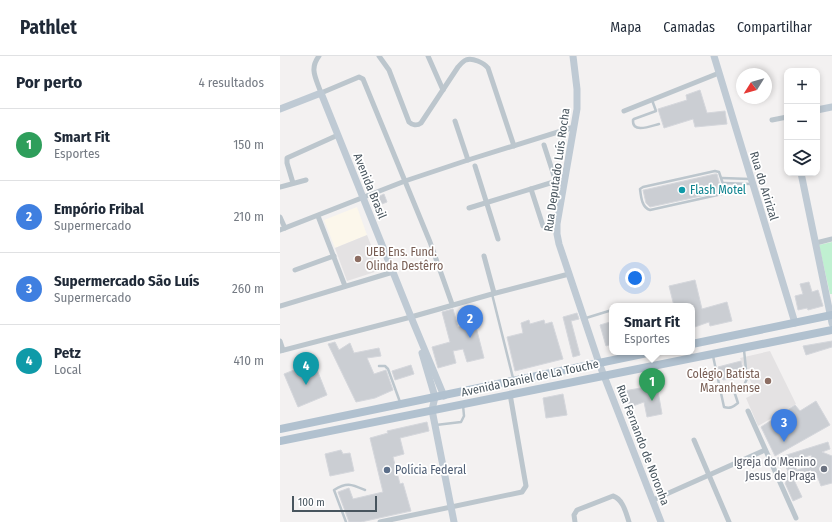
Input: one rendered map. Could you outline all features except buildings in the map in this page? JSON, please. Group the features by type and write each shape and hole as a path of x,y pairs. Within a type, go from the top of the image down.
{"main road":[{"path":"695,343 795,323 832,318"},
{"name":"Avenida Daniel de La Touche","path":"280,441 832,330"},
{"name":"Avenida Daniel de La Touche","path":"280,429 599,363 621,355"},
{"path":"434,398 445,408"}],"street":[{"name":"Avenida Brasil","path":"320,56 315,62 313,69 321,93 412,321 444,396"},
{"path":"379,56 386,65 411,124 417,125 421,123 458,67 466,60 474,60 485,64 488,68 514,146"},
{"path":"428,56 442,90"},
{"name":"Rua Deputado Luís Rocha","path":"574,56 578,99 564,181 557,234 559,244 604,375"},
{"name":"Rua do Aririzal","path":"714,56 795,323"},
{"path":"624,111 719,72"},
{"path":"281,107 321,93 359,77 363,79 430,242 452,304"},
{"path":"820,109 832,107"},
{"path":"772,120 784,118"},
{"path":"455,121 468,160"},
{"path":"280,217 282,229 404,181 574,127"},
{"path":"293,184 287,158 338,135"},
{"path":"544,145 556,182"},
{"path":"475,166 498,239"},
{"path":"802,176 830,300 832,318"},
{"path":"280,187 306,180"},
{"path":"468,208 560,180 564,181"},
{"path":"531,189 543,226"},
{"path":"318,216 345,286"},
{"path":"816,243 832,238"},
{"path":"295,270 334,256"},
{"path":"484,256 493,293"},
{"path":"280,306 393,272"},
{"path":"280,341 282,350 412,321 452,304 569,274"},
{"name":"Avenida Brasil","path":"412,321 434,398"},
{"name":"Rua Fernando de Noronha","path":"604,375 661,522"},
{"path":"380,522 522,492 526,486 510,394"},
{"path":"434,398 432,410 454,522"},
{"path":"748,411 796,518"},
{"path":"694,440 728,522"},
{"path":"653,500 765,450"},
{"path":"575,521 574,515 577,510 613,496 618,498 621,502 629,522"}],"lane":[{"path":"652,100 656,111 634,118 632,124 640,129 659,124"},
{"path":"717,171 720,173 722,178 725,192 720,195 650,210 646,209 643,205 640,189 645,187 717,171"},
{"path":"722,178 729,177 751,181"},
{"path":"724,183 751,181"},
{"path":"493,293 513,381"},
{"path":"584,319 609,311"},
{"path":"742,389 747,380 744,347"},
{"path":"712,354 719,387 724,407 728,409 738,403 731,388 719,387"},
{"path":"379,366 385,366 388,369 401,404"},
{"path":"435,426 461,422 464,416 463,404"},
{"path":"346,522 334,490 343,485 354,485 365,490"}],"shaded area":[{"path":"357,207 367,235 335,248 324,220"},
{"name":"UEB Ens. Fund. Olinda Destêrro","path":"367,235 381,270 347,281 335,248"},
{"name":"Colégio Batista Maranhense","path":"770,351 796,404 758,426 746,398 756,393 740,358"}],"green space":[{"path":"832,242 832,294 830,294 819,245"}],"place":[{"name":"Flash Motel","path":"682,190"},
{"name":"UEB Ens. Fund. Olinda Destêrro","path":"358,259"},
{"name":"Empório Fribal","path":"470,338"},
{"name":"Colégio Batista Maranhense","path":"768,381"},
{"name":"Petz","path":"306,385"},
{"name":"Smart Fit","path":"652,401"},
{"name":"Supermercado São Luís","path":"784,442"},
{"name":"Igreja do Menino Jesus de Praga","path":"824,469"},
{"name":"Polícia Federal","path":"387,470"}]}
